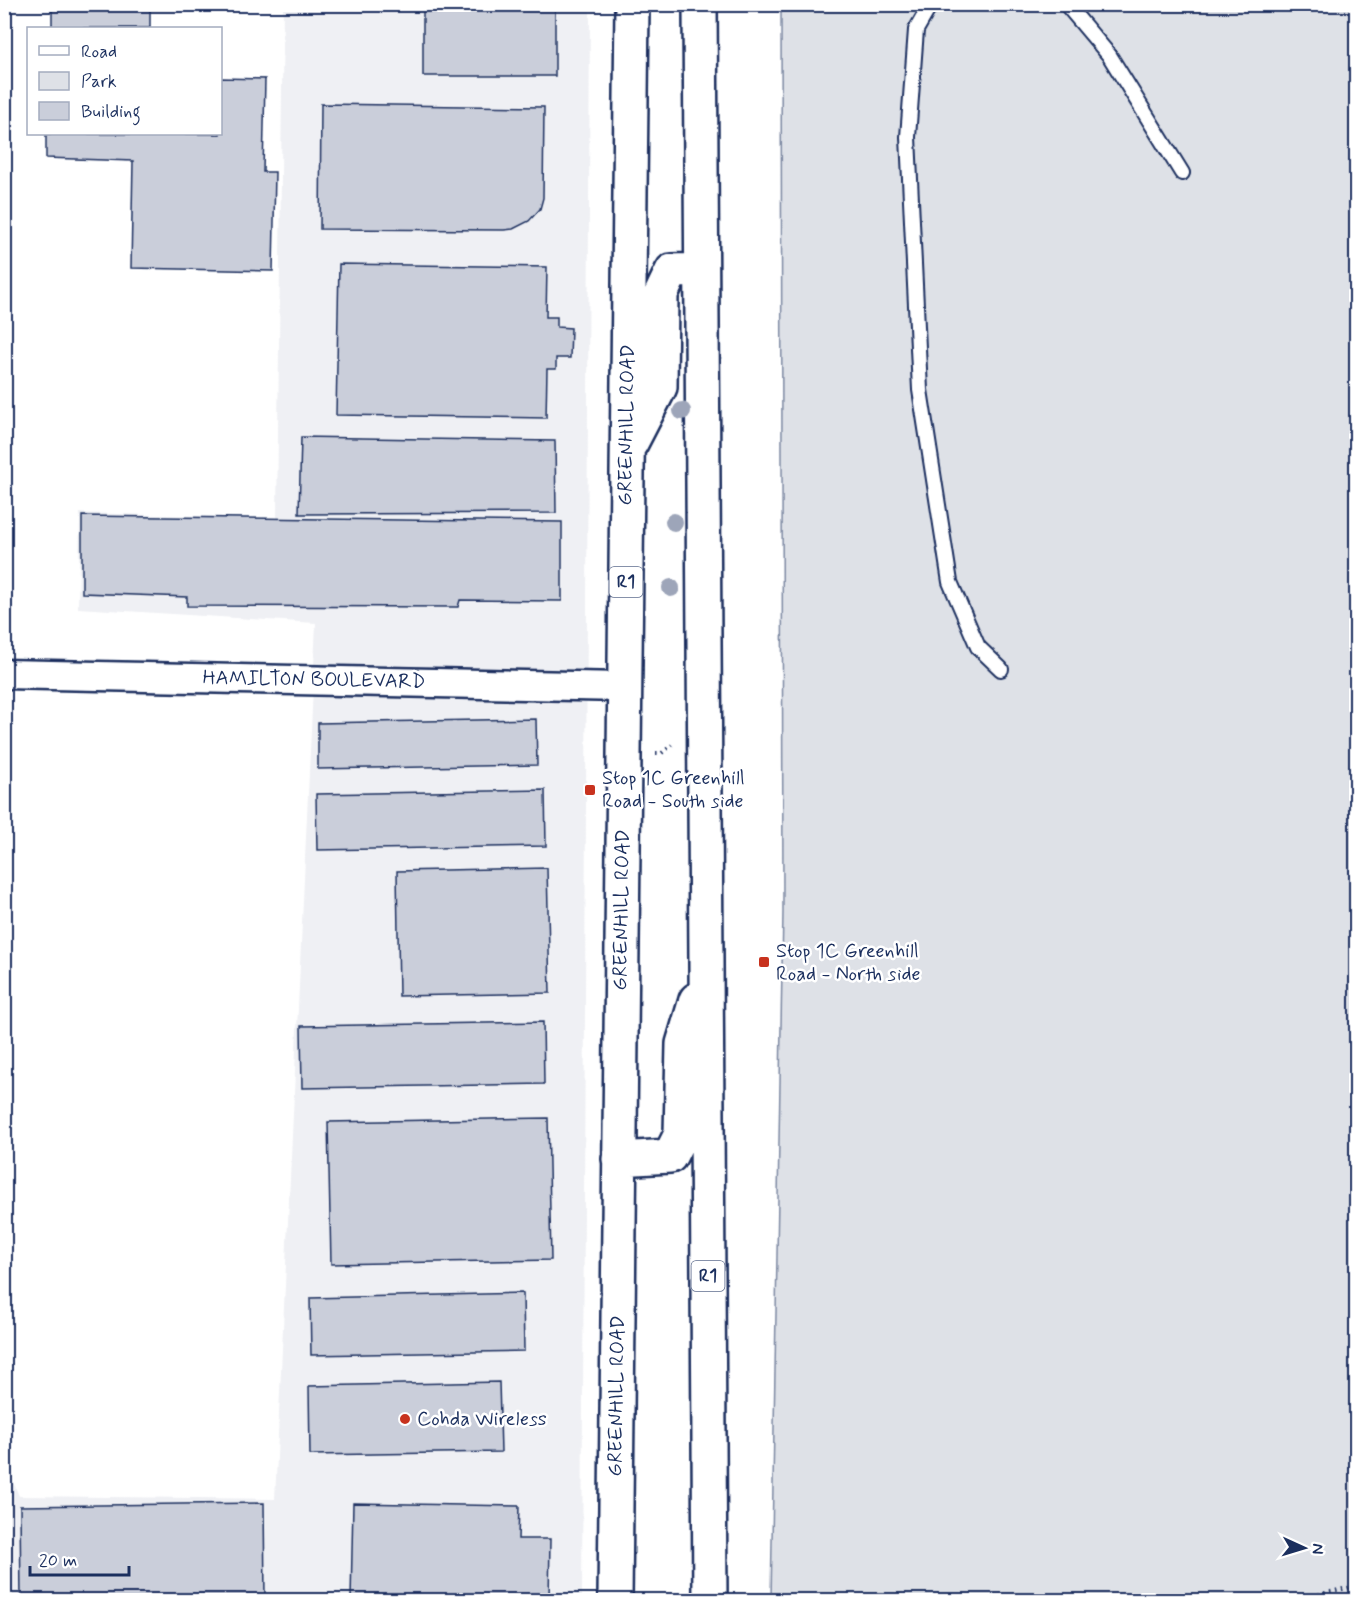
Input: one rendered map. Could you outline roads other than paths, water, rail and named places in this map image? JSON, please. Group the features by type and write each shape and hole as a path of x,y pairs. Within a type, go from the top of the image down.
{"highway":[{"name":"GREENHILL ROAD","path":"615,1600 632,4"},
{"name":"R1","path":"699,4 711,1596"},
{"path":"627,450 660,387 661,294 672,271 701,270"},
{"path":"619,1159 670,1156 681,1134 683,1044 706,966"}],"street":[{"name":"HAMILTON BOULEVARD","path":"4,674 624,687"}],"lane":[{"path":"931,4 916,30 908,137 920,390 950,582 978,647 1001,669"},
{"path":"1066,4 1109,55 1182,173"}],"place":[{"name":"Stop 1C Greenhill Road - South side","path":"590,790"},
{"name":"Stop 1C Greenhill Road - North side","path":"764,962"},
{"name":"Cohda Wireless","path":"405,1419"}]}
